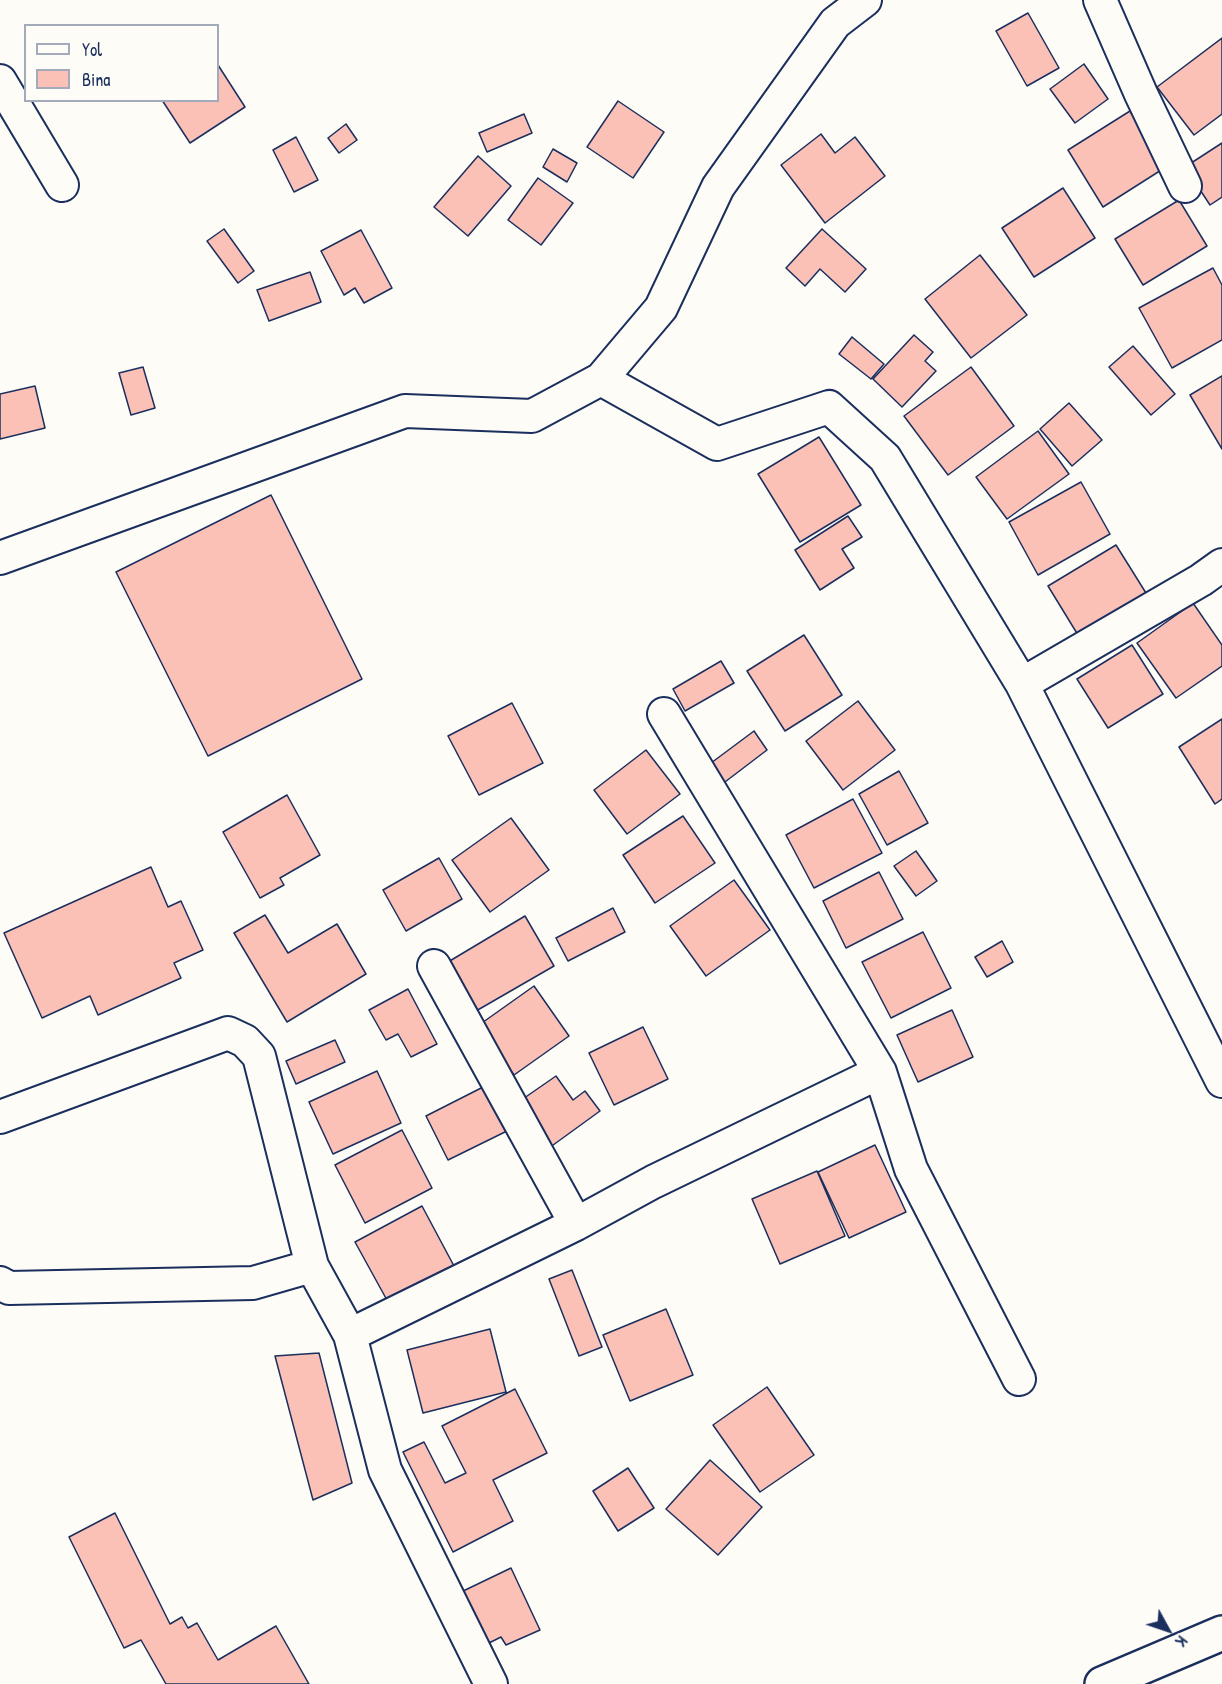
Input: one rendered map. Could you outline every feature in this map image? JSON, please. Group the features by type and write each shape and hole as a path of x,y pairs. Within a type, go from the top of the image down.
{"street":[{"path":"0,558 405,411 532,416 601,379 661,308 718,187 835,23 865,0"},
{"path":"1100,0 1185,186"},
{"path":"0,81 62,185"},
{"path":"601,379 717,444 830,407 885,458 1022,684 1222,1081"},
{"path":"1022,684 1201,580 1222,565"},
{"path":"664,714 880,1072 911,1169 1019,1379"},
{"path":"434,966 576,1224"},
{"path":"0,1117 228,1033 246,1041 259,1056 312,1266 350,1335 385,1470 491,1684"},
{"path":"350,1335 576,1224 653,1182 880,1072"},
{"path":"0,1283 9,1288 253,1283 312,1266"},
{"path":"1101,1684 1222,1633"}],"building":[{"path":"1028,13 1059,68 1027,86 996,31"},
{"path":"1222,38 1222,114 1194,135 1157,87"},
{"path":"1084,64 1108,99 1075,123 1050,89"},
{"path":"219,67 245,107 190,143 163,102 219,102"},
{"path":"618,101 664,132 633,178 587,147"},
{"path":"1130,111 1166,167 1103,207 1068,150"},
{"path":"524,114 532,133 487,152 479,133"},
{"path":"346,124 357,140 339,153 328,138"},
{"path":"821,134 835,153 855,137 885,176 825,223 781,165"},
{"path":"296,137 318,180 294,192 273,150"},
{"path":"1222,143 1222,197 1210,205 1185,167"},
{"path":"553,149 577,163 567,182 543,167"},
{"path":"478,156 511,186 468,236 434,207"},
{"path":"538,178 573,203 541,245 508,220"},
{"path":"1063,188 1095,238 1034,277 1002,228"},
{"path":"1179,200 1207,246 1143,285 1115,239"},
{"path":"224,229 254,271 238,283 207,241"},
{"path":"822,229 866,269 845,292 820,269 805,286 786,268"},
{"path":"361,230 392,288 364,303 355,288 344,295 321,251"},
{"path":"980,255 1027,315 971,358 925,299"},
{"path":"1213,268 1222,285 1222,340 1172,368 1139,308"},
{"path":"310,272 321,302 269,321 257,290"},
{"path":"914,335 933,352 925,361 936,371 902,407 873,379"},
{"path":"852,337 884,364 871,379 839,354"},
{"path":"1133,346 1175,394 1151,415 1109,367"},
{"path":"143,367 155,408 131,415 119,373"},
{"path":"971,367 1014,426 948,475 904,416"},
{"path":"1222,376 1222,449 1190,395"},
{"path":"35,386 45,428 0,439 0,394"},
{"path":"1069,403 1102,440 1072,466 1040,429"},
{"path":"1038,431 1069,474 1007,519 976,477"},
{"path":"819,437 861,505 800,542 758,474"},
{"path":"1081,482 1110,534 1038,575 1009,522"},
{"path":"271,495 362,679 208,756 116,572"},
{"path":"848,516 862,537 842,549 854,568 820,590 795,550"},
{"path":"1116,545 1146,593 1078,635 1048,586"},
{"path":"1193,603 1222,645 1222,666 1176,698 1137,643"},
{"path":"804,635 842,695 785,731 747,671"},
{"path":"1132,645 1163,694 1108,728 1077,679"},
{"path":"721,661 734,683 685,711 673,689"},
{"path":"858,701 895,750 843,790 806,741"},
{"path":"512,703 543,763 479,795 448,736"},
{"path":"1222,719 1222,799 1215,804 1179,747"},
{"path":"754,731 767,750 721,785 707,766"},
{"path":"646,750 680,794 627,834 594,790"},
{"path":"899,771 928,823 887,845 859,794"},
{"path":"287,795 320,855 280,878 284,885 260,898 223,832"},
{"path":"853,799 882,853 814,888 786,835"},
{"path":"683,816 715,863 655,903 623,855"},
{"path":"511,818 549,870 490,912 452,860"},
{"path":"916,851 937,881 916,896 894,866"},
{"path":"439,858 462,899 406,931 383,890"},
{"path":"151,867 168,907 181,901 203,950 174,963 181,978 98,1015 90,996 42,1018 4,933"},
{"path":"879,872 903,919 846,948 823,901"},
{"path":"734,880 770,930 706,976 670,926"},
{"path":"613,908 625,932 568,961 556,938"},
{"path":"265,915 288,953 337,924 366,974 287,1022 234,933"},
{"path":"525,916 554,966 476,1011 448,962"},
{"path":"923,932 951,988 891,1018 862,962"},
{"path":"1002,941 1013,962 987,977 975,957"},
{"path":"534,986 569,1036 514,1075 479,1025"},
{"path":"408,989 437,1044 411,1057 398,1034 386,1040 369,1010"},
{"path":"952,1010 973,1057 918,1082 897,1035"},
{"path":"643,1027 668,1079 614,1105 589,1053"},
{"path":"335,1040 345,1062 296,1084 286,1061"},
{"path":"377,1071 401,1123 333,1154 309,1102"},
{"path":"556,1076 573,1100 585,1091 600,1111 549,1148 517,1103"},
{"path":"487,1085 509,1130 448,1160 426,1116"},
{"path":"402,1130 432,1188 365,1223 335,1165"},
{"path":"875,1145 906,1212 849,1238 818,1172"},
{"path":"817,1171 845,1236 780,1264 752,1199"},
{"path":"422,1206 454,1266 388,1302 355,1242"},
{"path":"572,1270 602,1347 579,1356 549,1279"},
{"path":"666,1309 693,1375 630,1401 603,1335"},
{"path":"490,1329 506,1392 423,1413 407,1350"},
{"path":"319,1353 352,1483 313,1500 275,1356"},
{"path":"767,1387 814,1455 760,1492 713,1425"},
{"path":"515,1389 547,1453 493,1480 513,1521 453,1552 403,1452 424,1442 445,1483 466,1473 442,1426"},
{"path":"710,1460 762,1507 718,1555 666,1509"},
{"path":"628,1468 654,1508 618,1531 593,1491"},
{"path":"115,1513 170,1624 182,1617 188,1628 197,1623 218,1660 276,1626 309,1684 166,1684 141,1640 124,1648 69,1537"},
{"path":"511,1568 540,1630 506,1645 501,1637 483,1646 459,1593"}]}
